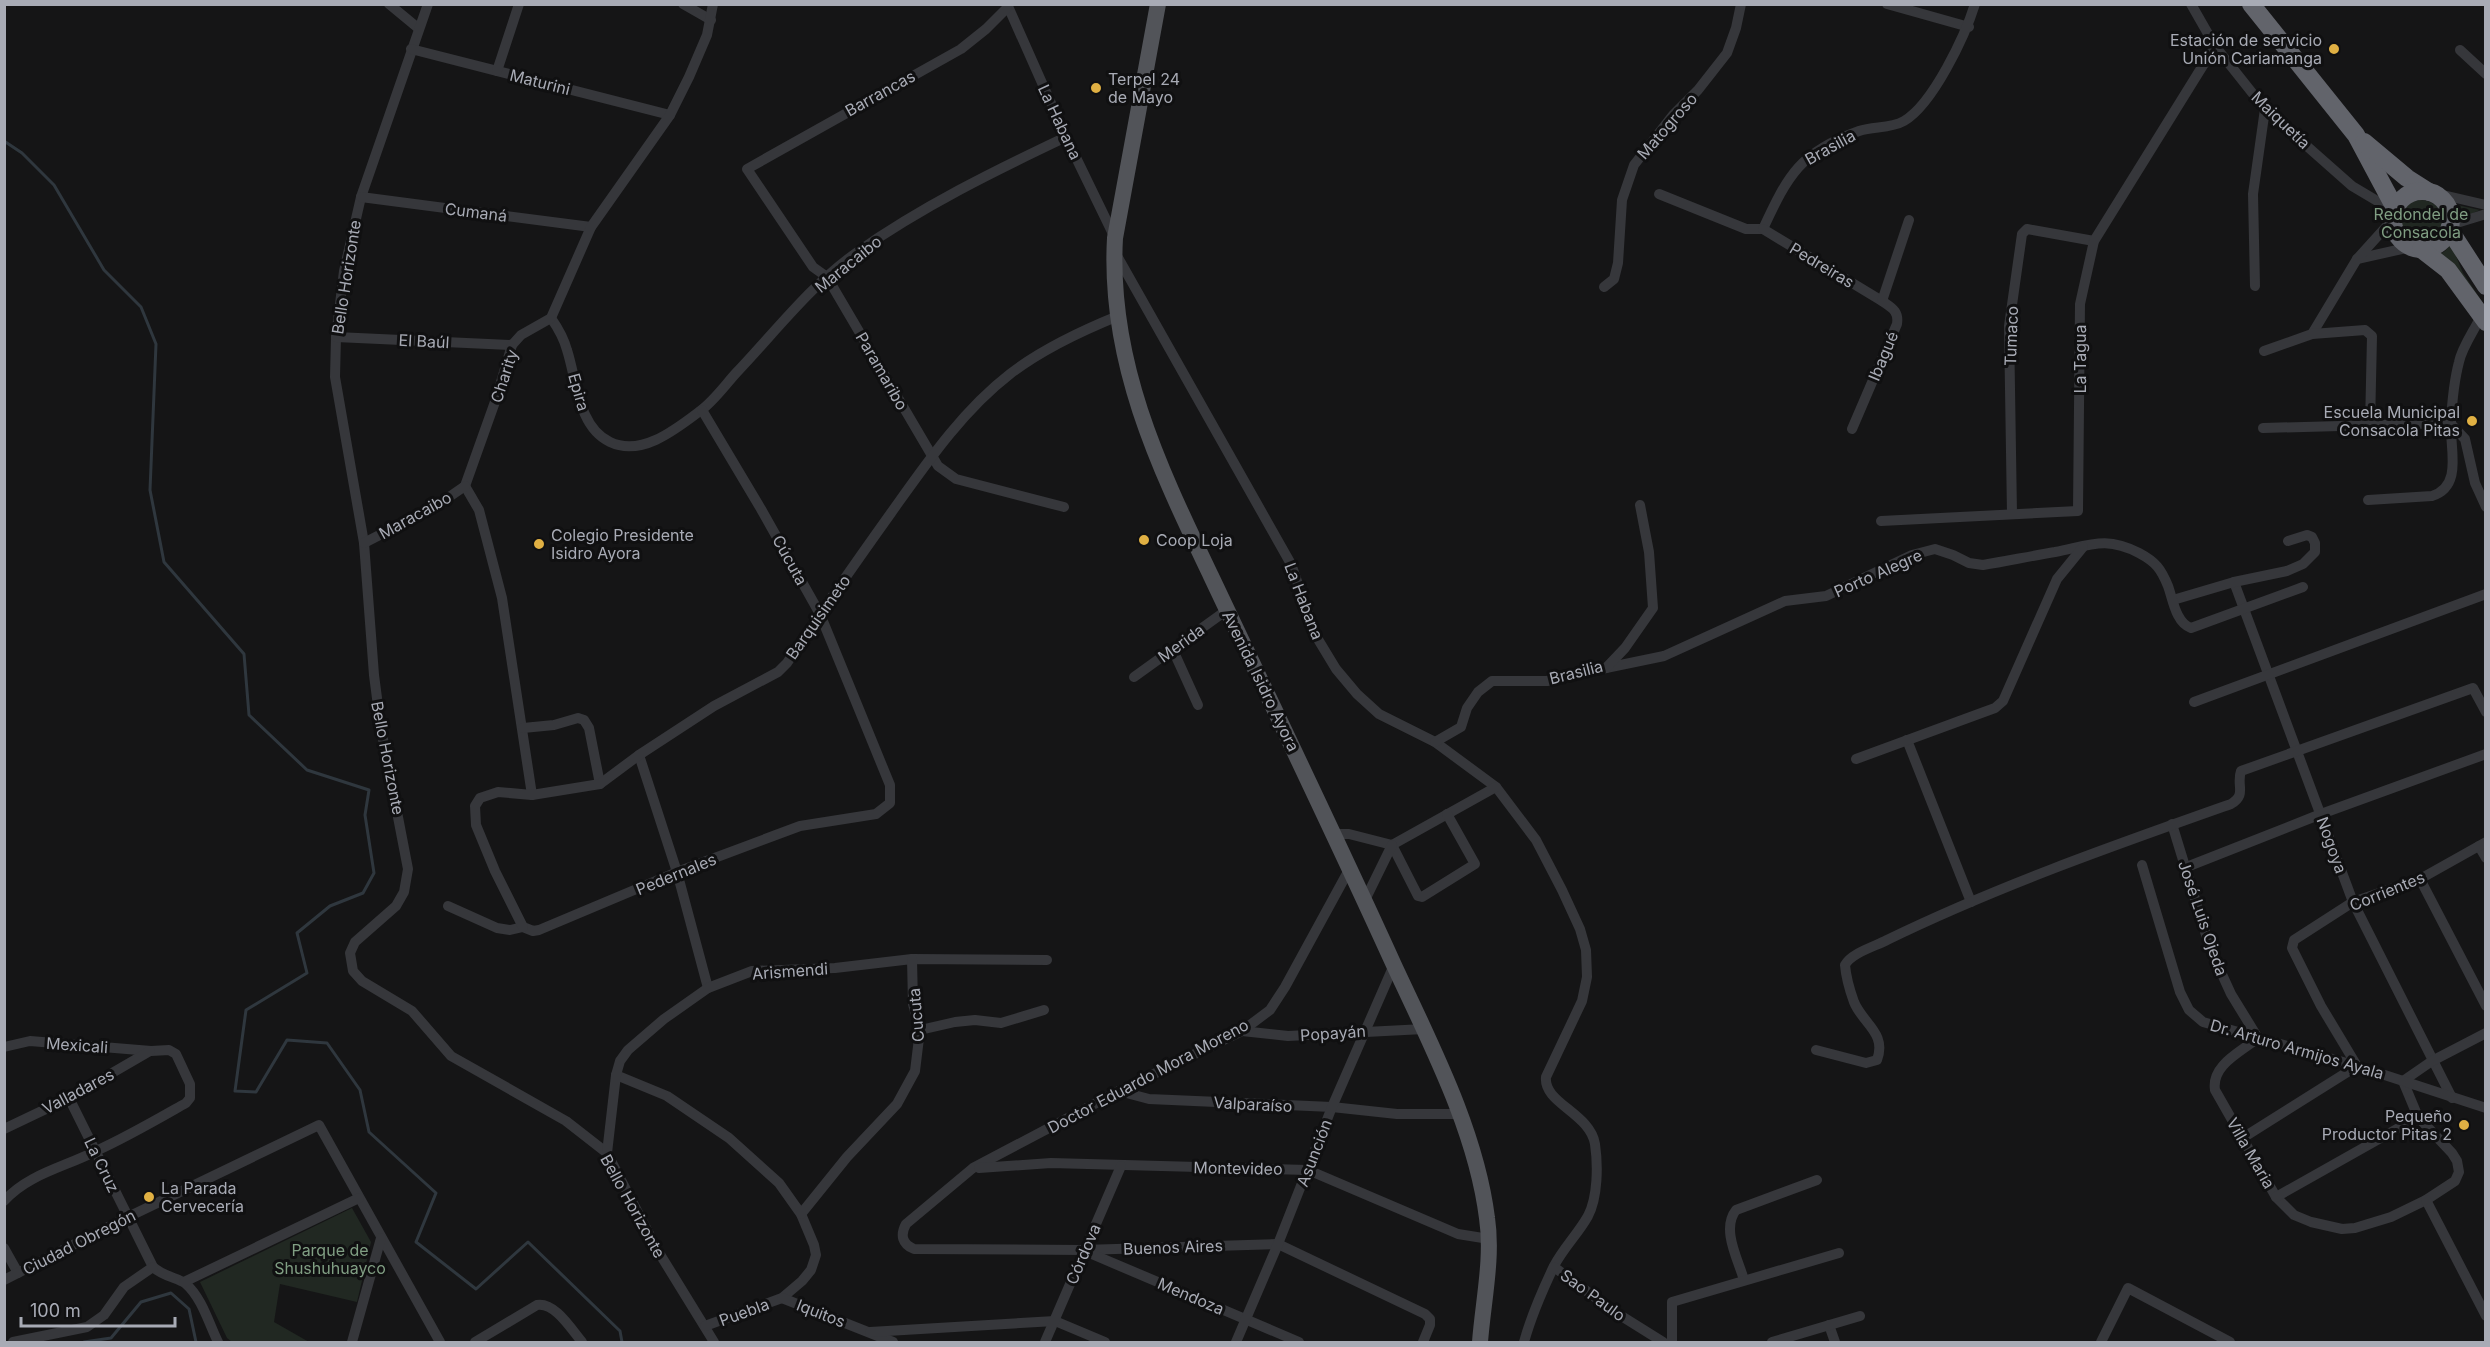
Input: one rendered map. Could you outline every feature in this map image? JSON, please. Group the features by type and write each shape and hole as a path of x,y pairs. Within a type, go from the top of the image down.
{"highway":[{"path":"2251,4 2356,135 2407,178 2441,198 2447,205 2450,213 2450,227 2486,286"},
{"path":"2356,135 2395,213 2396,231 2448,270 2483,319"},
{"path":"2395,213 2401,201 2409,195 2418,191 2429,192"},
{"path":"2416,248 2440,243 2450,227"}],"main road":[{"name":"Avenida Isidro Ayora","path":"1158,4 1115,244 1114,276 1127,366 1152,450 1335,834 1424,1029 1459,1114 1477,1166 1489,1239 1480,1342"}],"street":[{"path":"389,4 418,28"},
{"name":"Bello Horizonte","path":"428,4 361,197 344,271 336,337 336,391 364,543 374,675 381,729 408,869 404,892 396,906 355,942 350,953 353,971 362,981 412,1011 451,1056 566,1120 607,1153 658,1251 714,1342"},
{"path":"497,71 519,4"},
{"path":"682,4 711,21"},
{"path":"551,318 591,227 670,115 690,77 711,21 713,4"},
{"name":"Matogroso","path":"1604,287 1614,279 1616,271 1622,200 1634,165 1727,52 1736,28 1741,4"},
{"path":"1887,4 1968,27"},
{"name":"Brasilia","path":"1763,229 1781,192 1797,167 1812,154 1861,130 1884,128 1905,120 1933,92 1968,27 1975,4"},
{"name":"Maiquetía","path":"2191,4 2216,46 2265,109 2352,186 2395,213"},
{"name":"La Habana","path":"1007,6 1115,244 1291,564 1316,636 1336,669 1357,694 1379,714 1435,742 1496,787 1536,840 1580,929 1586,950 1587,977 1582,1001 1545,1077 1545,1082 1550,1094 1585,1122 1592,1132 1596,1154 1592,1207 1554,1267 1526,1341"},
{"name":"Barrancas","path":"747,169 961,49 986,29 1007,6"},
{"name":"La Tagua","path":"1881,521 2078,511 2080,304 2094,241 2216,46"},
{"name":"Maturini","path":"411,49 670,115"},
{"path":"2460,50 2486,74"},
{"path":"2255,286 2253,194 2265,109"},
{"name":"Maracaibo","path":"628,447 644,445 660,438 702,410 827,277 855,254 895,227 1003,167 1066,137"},
{"name":"Paramaribo","path":"747,169 813,267 827,277 938,466 956,479 1064,507"},
{"path":"2429,192 2486,205"},
{"path":"1659,194 1746,230 1763,229"},
{"name":"Cumaná","path":"361,197 591,227"},
{"path":"2312,334 2357,259 2395,213"},
{"path":"2450,227 2486,214"},
{"path":"1882,301 1909,220"},
{"name":"Pedreiras","path":"1763,229 1882,301"},
{"name":"Tumaco","path":"2012,514 2009,326 2022,234 2027,229 2094,241"},
{"path":"2357,259 2416,248"},
{"name":"Ibagué","path":"1852,429 1898,316 1895,310 1882,301"},
{"name":"Barquisimeto","path":"523,927 495,872 474,817 475,806 480,798 498,792 532,795 600,784 639,755 714,706 778,672 787,663 932,456 977,404 1010,374 1078,333 1118,316"},
{"name":"Charity","path":"465,486 496,399 512,345 521,335 551,318"},
{"name":"Epira","path":"551,318 567,348 585,416 602,437 612,443 628,447"},
{"path":"2368,500 2432,496 2444,491 2450,478 2453,459 2450,423 2459,360 2483,319"},
{"path":"2264,351 2312,334 2365,330 2370,332 2372,336 2370,426"},
{"name":"El Baúl","path":"336,337 512,345"},
{"name":"Cúcuta","path":"702,410 762,509 820,614 890,785"},
{"path":"2263,428 2450,423 2465,439 2475,483 2486,507"},
{"path":"465,486 479,510 502,598 532,795"},
{"name":"Maracaibo","path":"364,543 436,506 465,486"},
{"name":"Brasilia","path":"1435,742 1461,727 1467,708 1478,692 1492,681 1546,681 1606,668 1625,648 1653,608 1649,552 1640,505"},
{"path":"2173,600 2234,582 2287,571 2303,564 2315,552 2312,537 2307,535 2288,541"},
{"name":"Porto Alegre","path":"1606,668 1664,656 1785,601 1826,596 1912,555 1935,549 1969,563 1983,565 2106,542 2122,544 2157,563 2185,626 2191,628 2243,608"},
{"path":"1856,759 1995,708 2003,701 2056,579 2085,546"},
{"name":"Nogoya","path":"2234,582 2353,902 2452,1098"},
{"path":"2243,608 2302,587"},
{"path":"2194,702 2486,594"},
{"name":"Merida","path":"1134,677 1227,610"},
{"path":"1173,650 1198,705"},
{"path":"1815,1050 1860,1062 1877,1060 1880,1053 1878,1036 1855,1005 1846,963 1895,936 1971,902 2239,800 2242,793 2238,780 2241,771 2473,688 2486,712"},
{"path":"523,728 554,725 578,718 584,720 589,728 600,784"},
{"path":"1907,740 1971,902"},
{"path":"2184,868 2321,814 2486,754"},
{"path":"639,755 677,872 708,987"},
{"name":"Pedernales","path":"448,906 497,928 510,930 523,927 533,932 677,872 800,826 876,814 890,802 890,785"},
{"path":"1365,900 1392,845 1496,787"},
{"path":"1335,834 1349,834 1392,845 1418,896 1422,897 1474,864 1447,814"},
{"name":"José Luis Ojeda","path":"2172,824 2210,948 2231,994 2259,1038"},
{"path":"2482,844 2486,858"},
{"name":"Corrientes","path":"2356,1066 2320,1006 2291,944 2353,902 2420,879 2482,844"},
{"name":"Dr. Arturo Armijos Ayala","path":"2142,865 2180,992 2189,1010 2203,1022 2356,1066 2486,1108"},
{"name":"Doctor Eduardo Mora Moreno","path":"903,1239 902,1230 906,1224 973,1168 1119,1091 1242,1031 1270,1010 1286,987 1350,868"},
{"path":"2420,879 2486,1006"},
{"name":"Arismendi","path":"607,1153 616,1075 627,1050 708,987 752,971 835,968 912,959 1047,960"},
{"name":"Cucuta","path":"801,1214 847,1157 897,1104 915,1071 920,1030 913,1005 912,959"},
{"name":"Asunción","path":"1236,1342 1278,1244 1332,1107 1394,965"},
{"path":"920,1030 975,1020 1001,1023 1044,1010"},
{"name":"Popayán","path":"1242,1031 1288,1036 1424,1029"},
{"path":"2276,1197 2418,1117 2403,1081 2432,1061 2486,1033"},
{"name":"Villa Maria","path":"2259,1038 2218,1070 2213,1079 2215,1090 2276,1197 2294,1215 2311,1222 2342,1229 2366,1226 2426,1200 2455,1181 2459,1172 2457,1161 2418,1117"},
{"name":"Mexicali","path":"4,1047 30,1041 173,1051 190,1084 190,1098 96,1152"},
{"name":"Valladares","path":"4,1129 69,1098 151,1051"},
{"path":"2241,1139 2356,1066"},
{"path":"616,1075 667,1096 729,1138 779,1183 801,1214 814,1245 816,1256 815,1262 802,1281 782,1298"},
{"name":"Valparaíso","path":"1119,1091 1149,1099 1332,1107 1396,1114 1459,1114"},
{"name":"La Cruz","path":"69,1098 153,1267"},
{"name":"Ciudad Obregón","path":"4,1280 319,1125 440,1342"},
{"path":"4,1201 15,1189 27,1181 96,1152"},
{"name":"Montevideo","path":"973,1168 1052,1163 1308,1170 1458,1234 1489,1239"},
{"name":"Córdova","path":"1045,1342 1121,1166"},
{"path":"1744,1280 1729,1231 1730,1218 1736,1210 1816,1180"},
{"path":"184,1282 359,1198"},
{"path":"2426,1200 2486,1316"},
{"path":"352,1342 381,1238"},
{"name":"Buenos Aires","path":"903,1239 907,1246 914,1249 1083,1250 1278,1244 1425,1314 1430,1319 1430,1324 1423,1342"},
{"path":"4,1248 18,1273"},
{"name":"Mendoza","path":"1083,1250 1299,1342"},
{"path":"1672,1342 1672,1302 1839,1253"},
{"path":"13,1342 87,1327 104,1315 124,1287 153,1267 165,1277 184,1282 198,1300 218,1342"},
{"name":"Sao Paulo","path":"1554,1267 1615,1312 1663,1342"},
{"path":"2101,1342 2128,1288 2230,1342"},
{"name":"Puebla","path":"705,1326 782,1298"},
{"name":"Iquitos","path":"782,1298 868,1337 893,1342"},
{"path":"475,1342 537,1305 543,1304 551,1306 582,1342"},
{"path":"1772,1342 1860,1316"},
{"path":"868,1337 1055,1321 1106,1342"},
{"path":"1829,1325 1835,1342"}],"green space":[{"name":"Redondel de Consacola","path":"2421,200 2437,207 2444,223 2437,239 2421,246 2405,239 2398,223 2405,207"},
{"path":"2453,204 2480,210 2457,220"},
{"path":"2451,244 2463,273 2483,303 2435,257"},
{"name":"Parque de Shushuhuayco","path":"352,1208 371,1242 357,1302 280,1284 274,1322 309,1342 232,1342 227,1338 200,1282"}],"waterway":[{"path":"4,141 22,153 54,185 104,270 141,307 156,344 150,490 164,562 244,654 249,715 307,770 369,790 365,815 374,873 363,893 330,906 297,933 307,973 246,1010 235,1091 256,1092 287,1040 327,1043 360,1090 369,1132 436,1193 416,1242 476,1289 528,1242 620,1331 622,1342"},
{"path":"84,1342 111,1338 141,1302 171,1293 189,1309 196,1342"}],"place":[{"name":"Estación de servicio Unión Cariamanga","path":"2334,49"},
{"name":"Terpel 24 de Mayo","path":"1096,88"},
{"name":"Escuela Municipal Consacola Pitas","path":"2472,421"},
{"name":"Coop Loja","path":"1144,540"},
{"name":"Colegio Presidente Isidro Ayora","path":"539,544"},
{"name":"Pequeño Productor Pitas 2","path":"2464,1125"},
{"name":"La Parada Cervecería","path":"149,1197"}]}
